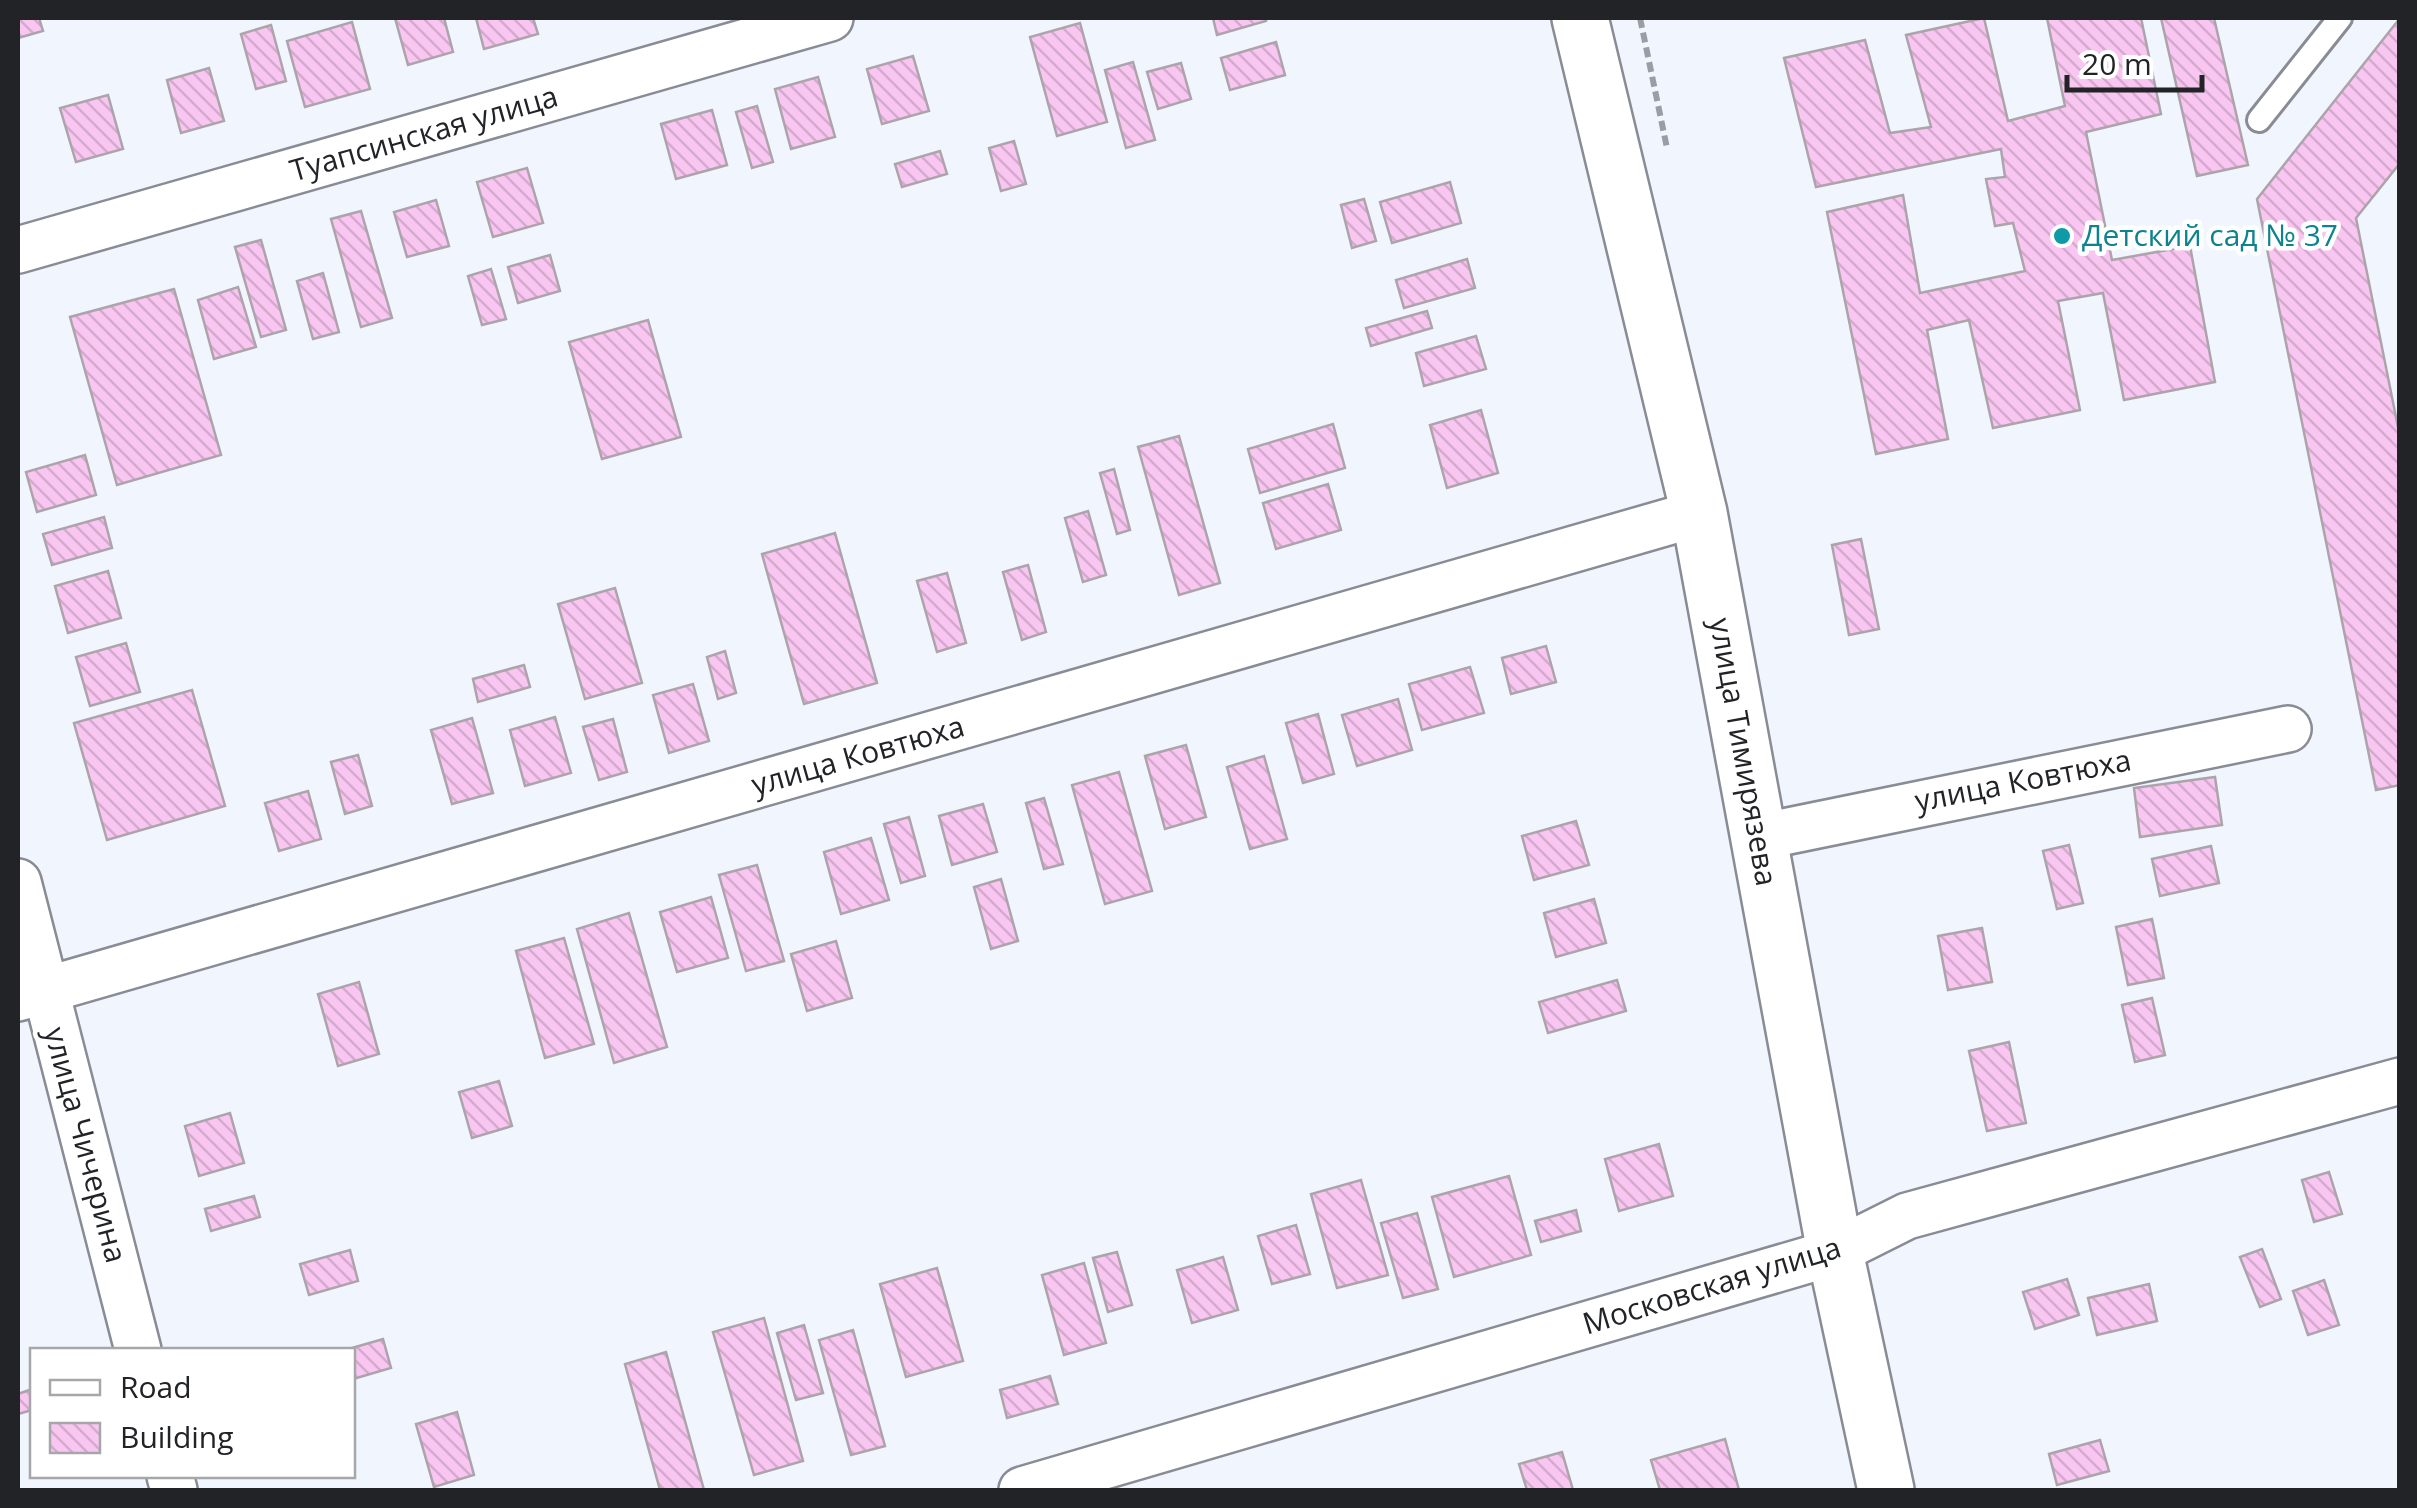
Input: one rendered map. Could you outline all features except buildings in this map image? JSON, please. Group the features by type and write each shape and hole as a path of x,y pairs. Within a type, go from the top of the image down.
{"street":[{"name":"Туапсинская улица","path":"18,250 830,18"},
{"name":"улица Тимирязева","path":"1580,18 1699,513 1834,1252 1886,1490"},
{"name":"улица Ковтюха","path":"31,994 1699,513"},
{"name":"улица Ковтюха","path":"1759,837 2288,729"},
{"name":"улица Чичерина","path":"18,882 31,994 137,1348"},
{"name":"Московская улица","path":"1022,1490 1834,1252 1907,1216 2400,1081"}],"lane":[{"path":"2259,120 2340,18"}],"place":[{"name":"Детский сад № 37","path":"2062,236"}]}
